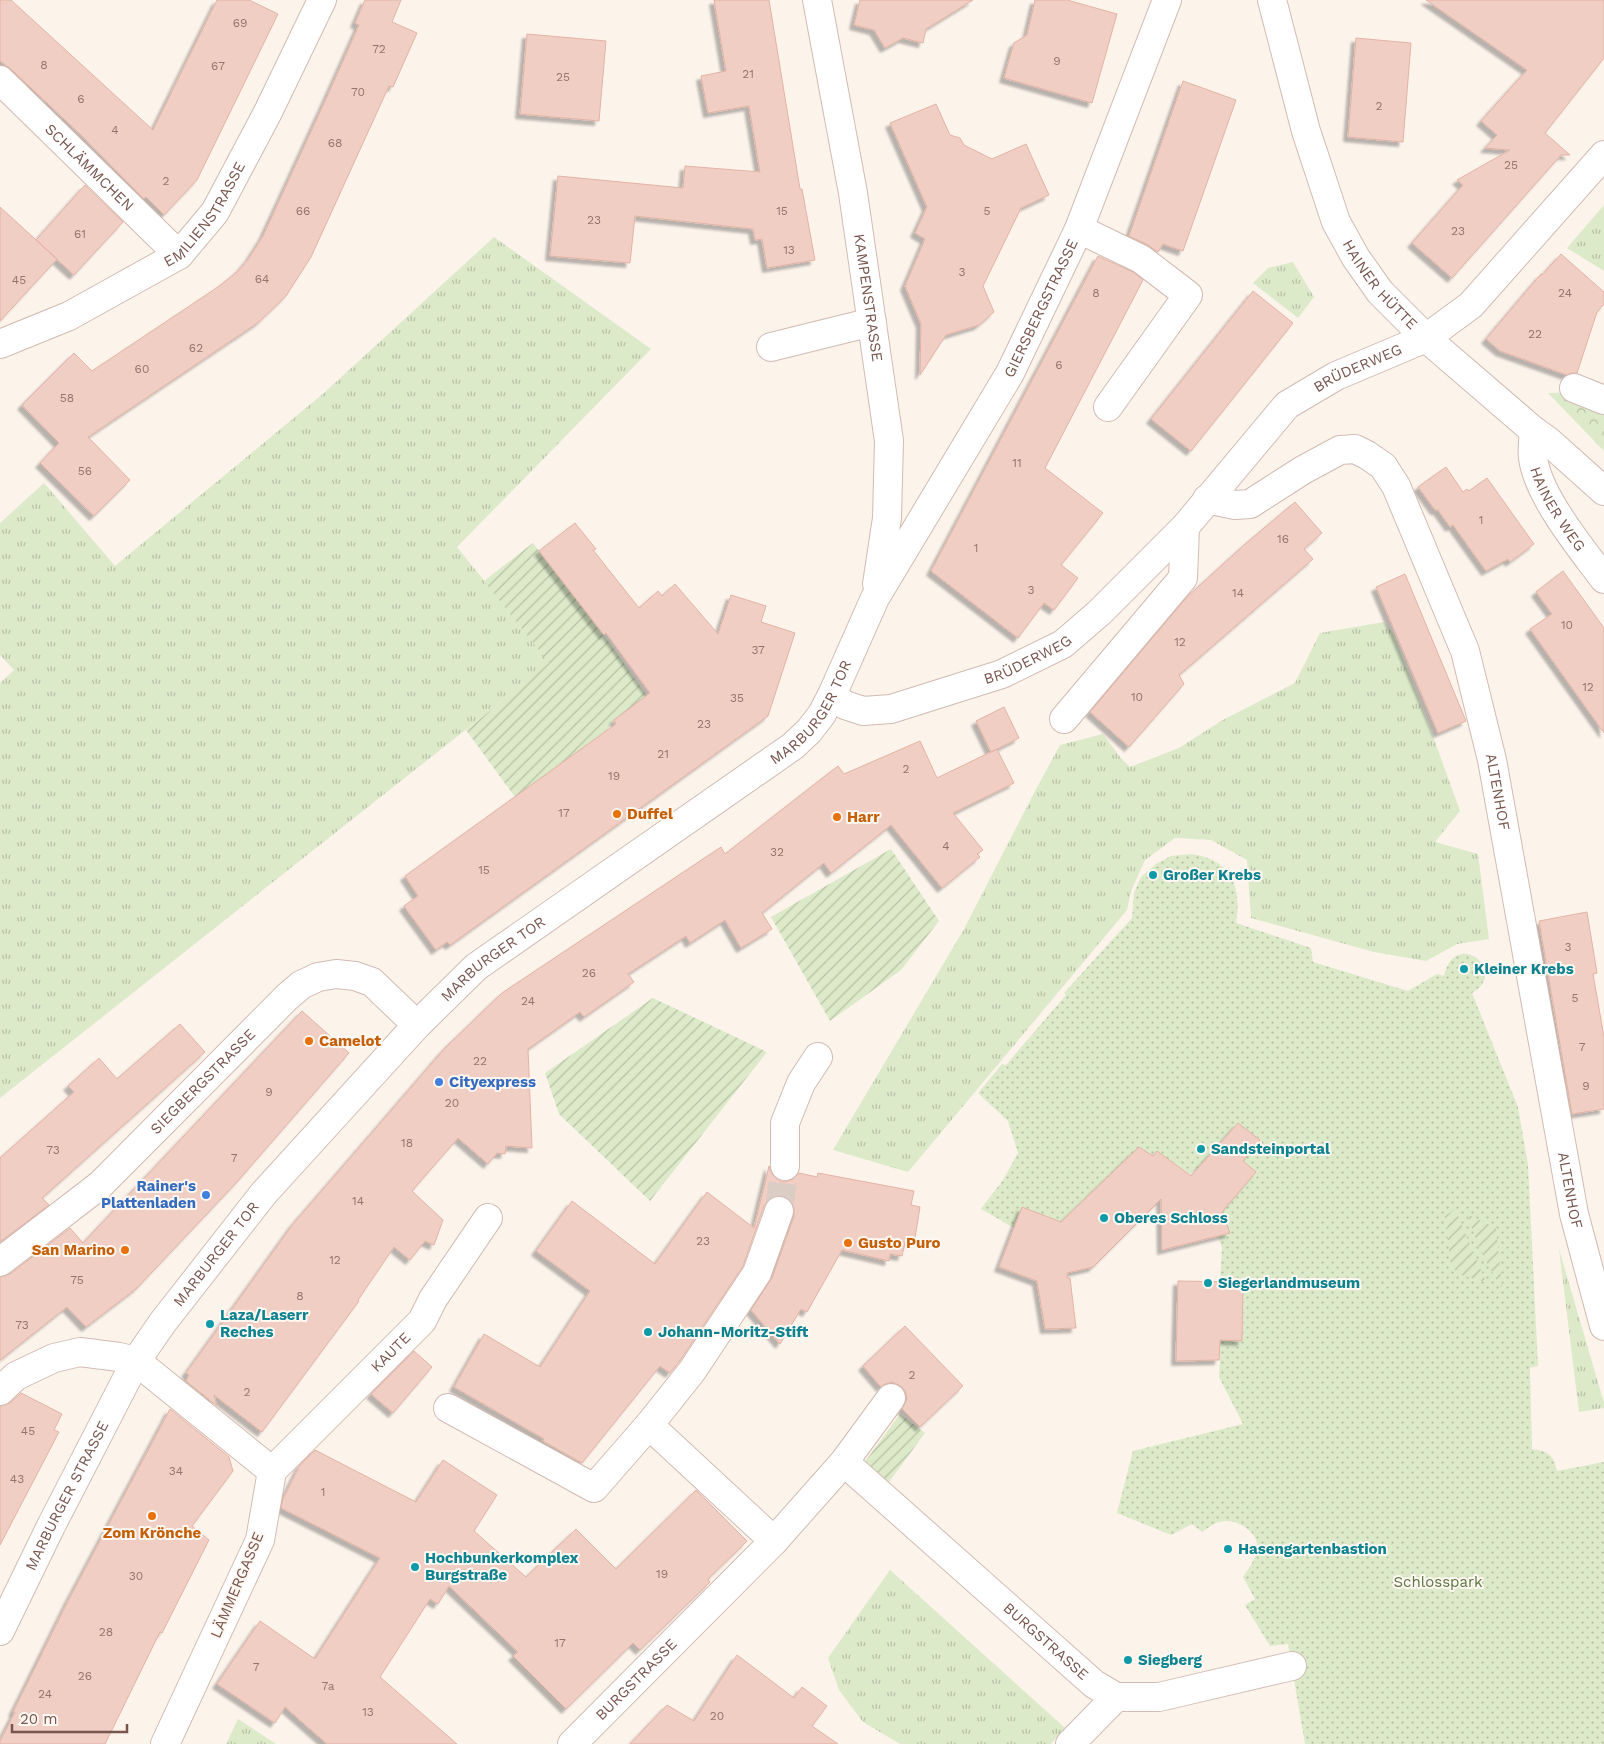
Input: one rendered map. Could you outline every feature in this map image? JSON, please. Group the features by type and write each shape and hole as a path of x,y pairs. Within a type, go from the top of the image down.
{"street":[{"name":"EMILIENSTRASSE","path":"0,344 69,316 179,255 214,212 268,112 322,0"},
{"name":"KAMPENSTRASSE","path":"817,0 853,193 889,441 887,518 875,598"},
{"name":"GIERSBERGSTRASSE","path":"875,598 1010,373 1080,229 1167,6"},
{"name":"HAINER HÜTTE","path":"1272,7 1306,131 1336,222 1356,258 1380,292 1426,338 1547,440 1604,491"},
{"name":"SCHLÄMMCHEN","path":"0,80 179,255"},
{"name":"BRÜDERWEG","path":"832,695 845,705 863,711 891,709 1002,674 1063,644 1099,614 1185,527 1287,405 1336,376 1426,338 1471,305 1604,155"},
{"path":"1080,229 1141,259 1188,295 1108,407"},
{"path":"771,347 872,322"},
{"path":"1574,388 1604,400"},
{"name":"HAINER WEG","path":"1534,431 1533,457 1542,487 1570,533 1604,579"},
{"name":"ALTENHOF","path":"1207,499 1235,505 1250,504 1303,470 1340,450 1355,449 1368,455 1383,466 1396,486 1465,650 1492,760 1574,1214 1604,1326"},
{"path":"1064,719 1183,578 1185,527"},
{"name":"MARBURGER TOR","path":"136,1361 163,1322 264,1193 417,1025 476,967 793,746 808,731 822,714 832,695 875,598"},
{"name":"SIEGBERGSTRASSE","path":"0,1262 100,1185 301,985 318,977 336,974 355,976 372,982 417,1025"},
{"path":"785,1166 785,1123 801,1083 818,1057"},
{"path":"448,1408 594,1488 649,1425 692,1371 757,1273 779,1211"},
{"name":"KAUTE","path":"272,1471 422,1322 433,1299 488,1218"},
{"path":"0,1391 16,1376 54,1358 80,1352 136,1361 272,1471"},
{"name":"MARBURGER STRASSE","path":"0,1631 51,1526 136,1361"},
{"name":"BURGSTRASSE","path":"572,1744 774,1541 844,1462 891,1398"},
{"path":"649,1425 774,1541"},
{"name":"BURGSTRASSE","path":"844,1462 1094,1684 1116,1697"},
{"name":"LÄMMERGASSE","path":"165,1744 260,1540 272,1471"},
{"path":"1070,1744 1116,1697 1159,1697 1292,1666"}],"green space":[{"path":"1604,205 1604,271 1567,248"},
{"path":"494,237 651,349 457,547 550,663 0,1098 0,683 14,670 0,655 0,523 44,483 115,566 324,393"},
{"path":"1293,262 1314,297 1298,318 1253,283 1268,268"},
{"path":"1604,392 1604,451 1548,393"},
{"path":"533,543 604,635 647,696 614,720 607,730 515,797 466,730 549,663 484,581"},
{"path":"1384,622 1393,633 1460,811 1435,842 1478,854 1489,939 1457,944 1426,961 1374,952 1251,918 1247,860 1211,840 1175,838 1145,860 1131,891 1127,910 908,1172 833,1150 964,929 1060,745 1103,734 1130,767 1179,748 1221,721 1295,683 1320,633"},
{"path":"891,849 939,921 901,970 830,1021 771,917"},
{"name":"Schlosspark","path":"1191,854 1216,862 1231,876 1237,897 1236,923 1311,948 1313,962 1408,991 1437,974 1444,976 1450,962 1458,955 1468,954 1476,958 1483,965 1485,974 1482,984 1472,993 1518,1107 1528,1165 1538,1366 1530,1368 1532,1449 1549,1455 1554,1461 1557,1471 1604,1462 1604,1744 1305,1744 1288,1644 1270,1646 1245,1605 1255,1599 1243,1577 1253,1561 1257,1550 1257,1543 1251,1531 1239,1524 1225,1521 1219,1522 1202,1532 1192,1524 1171,1535 1117,1513 1133,1451 1243,1424 1219,1377 1219,1360 1220,1340 1242,1340 1243,1282 1220,1281 1222,1248 1218,1236 1230,1233 1212,1206 1256,1172 1243,1161 1260,1140 1238,1123 1194,1172 1189,1174 1157,1151 1153,1156 1139,1147 1061,1222 1022,1207 1014,1228 981,1209 1003,1180 1018,1153 1008,1121 978,1093 1002,1064 1006,1065 1066,995 1064,993 1132,918 1134,893 1141,877 1156,864 1171,856"},
{"path":"653,998 767,1052 650,1201 559,1114 545,1073"},
{"path":"1455,1209 1486,1282 1458,1274 1451,1265 1445,1216"},
{"path":"1467,1214 1496,1228 1502,1288 1482,1253"},
{"path":"1559,1249 1604,1403 1604,1408 1579,1412"},
{"path":"900,1414 925,1433 889,1482 864,1463"},
{"path":"890,1570 1065,1728 1051,1744 900,1744 863,1722 839,1690 828,1658"},
{"path":"238,1719 276,1744 226,1744"}],"building":[{"path":"0,0 11,0 153,130 217,0 249,0 278,14 197,180 164,215 146,197 144,199 81,135 11,69 0,61"},
{"path":"365,0 401,0 392,22 417,33 393,87 389,86 311,257 286,296 259,322 88,437 130,480 94,516 40,463 59,443 22,405 74,353 92,371 218,287 238,271 263,236 359,25 355,23"},
{"path":"714,0 769,0 800,189 802,189 815,260 767,268 762,239 755,240 753,229 635,216 630,263 550,256 558,176 683,188 685,166 760,172 749,106 708,113 701,76 726,71"},
{"path":"860,0 973,0 926,29 923,43 903,38 885,48 874,30 854,25"},
{"path":"1035,0 1067,0 1117,14 1092,103 1004,78 1014,43 1027,35"},
{"path":"1426,0 1604,0 1604,58 1545,133 1570,155 1561,155 1452,278 1412,243 1463,185 1457,180 1510,150 1485,148 1497,135 1481,121 1527,70"},
{"path":"527,34 606,41 599,121 520,114"},
{"path":"1356,38 1411,43 1403,142 1348,137"},
{"path":"1183,81 1236,100 1183,251 1163,244 1158,252 1129,236"},
{"path":"936,104 950,135 960,138 964,145 992,159 1026,144 1049,195 1021,208 983,286 994,312 979,325 946,335 920,375 921,324 905,286 925,239 915,233 927,207 890,123"},
{"path":"85,185 123,222 74,275 36,240"},
{"path":"0,207 57,259 0,321"},
{"path":"1561,254 1604,292 1604,304 1597,312 1577,373 1567,375 1500,351 1486,339 1541,274"},
{"path":"1098,256 1133,272 1143,280 1045,468 1103,513 1061,565 1078,578 1054,610 1044,603 1018,638 931,571"},
{"path":"1253,291 1293,323 1191,451 1151,419"},
{"path":"1446,467 1463,492 1467,489 1469,491 1487,478 1534,544 1510,562 1508,559 1486,571 1453,525 1450,527 1418,487"},
{"path":"1295,502 1322,533 1304,549 1313,559 1179,675 1184,684 1129,747 1090,712 1187,597"},
{"path":"575,523 596,549 593,550 639,608 658,591 662,596 675,584 718,634 731,595 766,606 761,622 795,633 768,716 450,945 447,942 436,950 404,906 418,896 405,876 616,724 614,720 650,693 606,633 604,635 539,551"},
{"path":"1563,571 1604,628 1604,733 1530,629 1552,614 1536,592"},
{"path":"1405,574 1466,721 1438,733 1376,587"},
{"path":"1004,707 1019,738 991,752 976,721"},
{"path":"920,741 937,778 997,749 1014,783 953,813 983,850 977,854 980,857 942,888 891,825 831,873 824,863 762,913 772,929 741,948 725,920 690,943 686,936 628,974 634,982 584,1017 580,1012 528,1049 532,1148 506,1146 505,1154 497,1153 488,1164 458,1138 412,1191 443,1220 434,1245 425,1241 410,1260 394,1247 359,1301 262,1432 214,1395 217,1406 186,1381 189,1375 186,1373 293,1224 445,1048 502,993 721,847 725,854 838,766 844,774"},
{"path":"1587,912 1597,973 1593,974 1604,1037 1604,1109 1572,1114 1539,921"},
{"path":"302,1011 349,1053 237,1182 137,1288 86,1327 67,1307 0,1360 0,1277 10,1274 70,1228 83,1243"},
{"path":"180,1024 205,1052 42,1198 49,1205 0,1242 0,1158 74,1092 68,1086 99,1058 117,1079"},
{"name":"Oberes Schloss","path":"1238,1123 1260,1140 1243,1161 1256,1172 1222,1212 1230,1233 1162,1250 1161,1199 1093,1267 1067,1273 1067,1278 1070,1278 1076,1328 1045,1329 1037,1281 999,1267 1022,1207 1061,1222 1139,1147 1153,1156 1157,1151 1191,1176"},
{"path":"769,1166 772,1174 778,1180 785,1182 793,1179 799,1173 817,1177 818,1173 914,1191 911,1205 920,1207 914,1244 905,1242 902,1256 890,1254 889,1261 842,1250 807,1312 801,1309 780,1344 751,1310 772,1278 794,1216 794,1208 791,1201 785,1196 769,1199 764,1206 743,1266 679,1362 670,1373 660,1366 582,1463 454,1387 484,1334 540,1367 590,1291 536,1251 572,1201 655,1264 707,1192 754,1228"},
{"path":"1178,1281 1243,1282 1242,1341 1220,1340 1219,1360 1176,1361"},
{"path":"905,1326 963,1386 920,1427 902,1409 907,1399 905,1391 901,1386 892,1382 881,1387 863,1366"},
{"path":"414,1351 432,1367 393,1413 371,1394"},
{"path":"21,1393 62,1414 54,1430 59,1432 0,1545 0,1406 10,1403"},
{"path":"170,1409 229,1457 233,1471 192,1526 209,1540 162,1633 160,1632 105,1744 0,1744 15,1712 13,1712 69,1599"},
{"path":"315,1450 416,1502 443,1460 497,1495 474,1531 526,1577 576,1529 616,1569 696,1490 747,1541 708,1579 710,1582 640,1650 633,1643 566,1709 513,1656 518,1652 449,1586 438,1604 430,1599 380,1677 457,1744 327,1744 285,1707 275,1723 217,1684 260,1621 315,1659 380,1558 281,1508 283,1499 300,1465"},
{"path":"737,1655 794,1698 802,1687 827,1706 812,1726 838,1744 630,1744 667,1705 694,1721"}],"tunnel":[{"path":"779,1211 785,1166"}],"place":[{"name":"Duffel","path":"617,814"},
{"name":"Harr","path":"837,817"},
{"name":"Großer Krebs","path":"1153,875"},
{"name":"Kleiner Krebs","path":"1464,969"},
{"name":"Camelot","path":"309,1041"},
{"name":"Cityexpress","path":"439,1082"},
{"name":"Sandsteinportal","path":"1201,1149"},
{"name":"Rainer's Plattenladen","path":"206,1195"},
{"name":"Oberes Schloss","path":"1104,1218"},
{"name":"Gusto Puro","path":"848,1243"},
{"name":"San Marino","path":"125,1250"},
{"name":"Siegerlandmuseum","path":"1208,1283"},
{"name":"Laza/Laserr Reches","path":"210,1324"},
{"name":"Johann-Moritz-Stift","path":"648,1332"},
{"name":"Zom Krönche","path":"152,1516"},
{"name":"Hasengartenbastion","path":"1228,1549"},
{"name":"Hochbunkerkomplex Burgstraße","path":"415,1567"},
{"name":"Siegberg","path":"1128,1660"}]}
